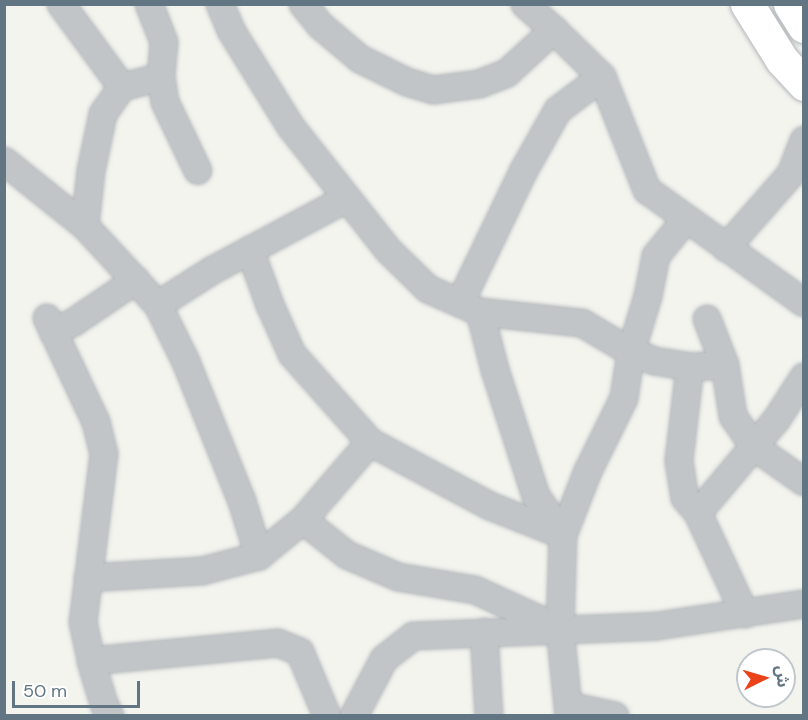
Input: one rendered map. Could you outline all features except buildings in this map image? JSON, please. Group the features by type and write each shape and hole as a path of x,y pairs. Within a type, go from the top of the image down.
{"main road":[{"path":"747,4 782,60 804,84"},
{"path":"790,4 804,26"}],"street":[{"path":"61,4 122,87"},
{"path":"149,4 164,42 161,77 165,102 198,171"},
{"path":"220,4 232,32 256,74 291,127 387,250 428,289 470,308 582,323 631,352 654,361 690,367 725,365"},
{"path":"303,4 321,26 360,59 407,82 433,90 479,84 507,73 555,30"},
{"path":"525,4 602,77 646,190 804,303"},
{"path":"85,226 91,171 103,114 122,87 161,77"},
{"path":"563,535 536,496 495,370 470,308 523,172 558,110 602,77"},
{"path":"726,248 791,174 804,140"},
{"path":"4,161 85,226 158,306 186,362 242,501 259,556"},
{"path":"158,306 213,270 346,199"},
{"path":"615,716 569,711 560,629 563,535 588,471 624,398 631,352 648,296 656,256 686,219"},
{"path":"250,250 270,305 292,354 370,442 490,506 563,535"},
{"path":"110,716 91,662 83,622 104,454 96,422 50,325 74,322 136,280"},
{"path":"706,319 725,365 733,416 753,446 804,482"},
{"path":"690,367 679,461 685,498 698,513 745,614"},
{"path":"698,513 777,419 804,377"},
{"path":"88,578 202,572 259,556 303,520 370,442"},
{"path":"303,520 347,555 398,577 475,590 560,629"},
{"path":"354,716 384,659 413,636 657,626 804,604"},
{"path":"484,632 489,716"},
{"path":"91,662 278,643 300,652 327,716"}]}
